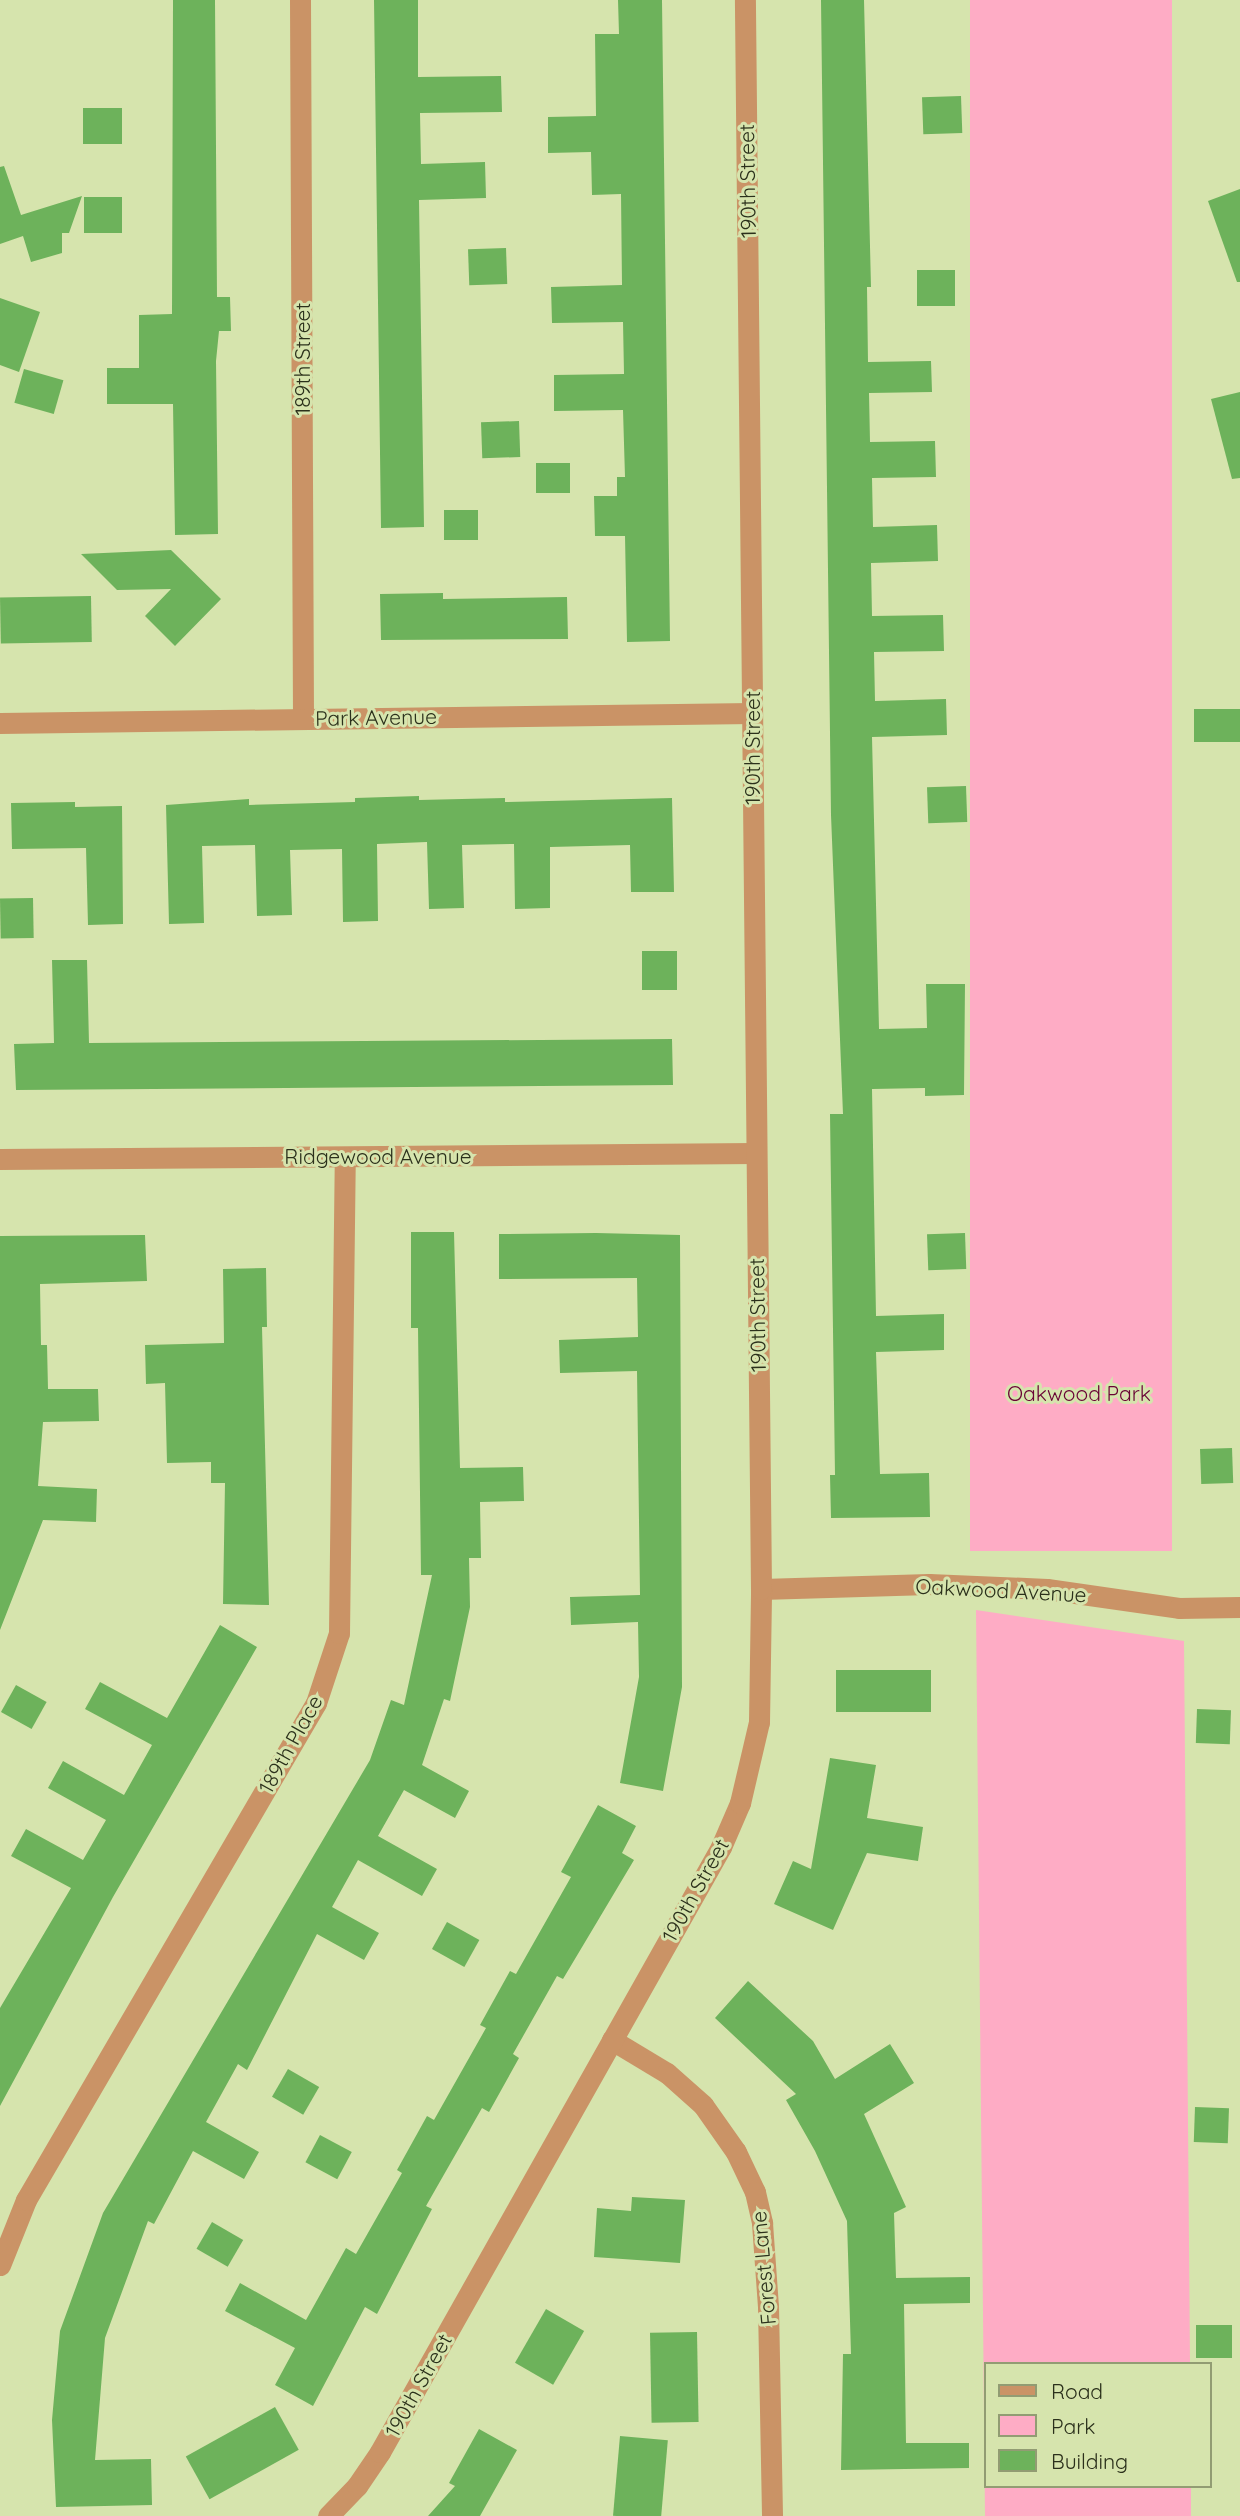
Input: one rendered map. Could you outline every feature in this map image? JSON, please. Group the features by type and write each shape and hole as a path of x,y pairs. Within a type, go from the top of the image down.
{"street":[{"name":"189th Street","path":"300,0 303,718"},
{"name":"190th Street","path":"328,2516 357,2486 380,2452 721,1847 740,1803 759,1722 761,1589 745,0"},
{"name":"Park Avenue","path":"0,723 752,713"},
{"name":"Ridgewood Avenue","path":"0,1159 755,1153"},
{"name":"189th Place","path":"0,2265 38,2179 316,1703 339,1633 345,1157"},
{"name":"Oakwood Avenue","path":"761,1589 929,1584 1047,1589 1179,1608 1240,1607"},
{"name":"Forest Lane","path":"612,2040 667,2074 703,2105 736,2152 755,2192 762,2223 768,2306 772,2516"}],"green space":[{"name":"Oakwood Park","path":"970,0 1172,0 1172,1551 970,1551"},
{"path":"976,1610 1184,1641 1190,2362 984,2362 984,2415"},
{"path":"985,2488 1191,2488 1191,2516 985,2516"}],"building":[{"path":"173,0 215,0 217,297 230,297 231,331 219,331 216,361 218,534 175,535 173,404 107,404 107,368 139,368 139,315 172,314"},
{"path":"374,0 418,0 418,77 501,76 502,112 420,113 421,164 485,162 486,198 419,200 424,527 381,528"},
{"path":"618,0 662,0 670,641 627,642 625,536 595,536 594,496 617,496 617,477 625,477 623,410 554,411 554,375 624,374 623,322 552,323 551,287 622,285 621,194 592,195 591,152 548,153 548,117 596,116 595,34 619,34"},
{"path":"821,0 864,0 871,287 867,287 868,362 931,361 932,392 869,393 870,442 935,441 936,477 872,478 873,527 937,525 938,561 871,563 872,616 943,615 944,651 874,652 875,701 946,699 947,735 872,737 879,1029 927,1028 926,984 965,984 964,1095 925,1096 925,1088 872,1089 876,1316 944,1314 944,1350 876,1352 880,1474 929,1473 930,1517 831,1518 830,1475 835,1475 830,1114 843,1114 831,815"},
{"path":"961,96 962,133 923,134 922,97"},
{"path":"83,108 122,108 122,144 83,144"},
{"path":"4,166 21,215 82,196 69,233 62,233 62,253 31,262 23,236 0,244 0,167"},
{"path":"1240,189 1240,282 1237,282 1208,201"},
{"path":"84,197 122,197 122,233 84,233"},
{"path":"506,248 507,284 469,285 468,249"},
{"path":"917,270 955,270 955,306 917,306"},
{"path":"0,298 40,312 19,372 0,365"},
{"path":"24,369 63,380 54,414 14,403"},
{"path":"1240,392 1240,478 1232,479 1211,399"},
{"path":"519,421 520,457 482,458 481,422"},
{"path":"536,463 570,463 570,493 536,493"},
{"path":"444,510 478,510 478,540 444,540"},
{"path":"171,550 221,599 175,646 145,616 171,589 117,590 81,554"},
{"path":"443,593 443,599 567,597 568,639 381,640 380,594"},
{"path":"91,596 92,642 1,644 0,598"},
{"path":"1194,709 1240,709 1240,742 1194,742"},
{"path":"966,786 967,822 928,823 927,787"},
{"path":"419,796 419,800 505,798 505,802 672,798 674,892 631,892 630,845 550,847 550,908 515,909 514,844 462,845 464,908 429,909 427,842 377,844 378,921 343,922 342,849 290,850 292,915 257,916 255,845 202,846 204,923 169,924 166,805 249,799 249,805 355,802 355,798"},
{"path":"75,802 75,807 122,806 123,924 88,925 86,848 12,849 11,803"},
{"path":"33,898 34,938 1,939 0,899"},
{"path":"642,951 677,951 677,990 642,990"},
{"path":"52,960 87,960 89,1043 672,1039 673,1085 16,1090 14,1044 54,1043"},
{"path":"411,1232 454,1232 460,1468 523,1467 524,1501 480,1502 481,1558 469,1558 470,1607 450,1701 444,1699 422,1765 469,1791 455,1818 404,1790 378,1836 437,1869 422,1896 358,1860 332,1907 379,1933 364,1960 317,1934 247,2070 238,2064 206,2122 259,2152 244,2179 193,2151 154,2224 148,2221 105,2338 95,2460 151,2459 152,2505 56,2507 52,2420 60,2331 103,2213 370,1760 391,1700 404,1705 432,1575 421,1575 418,1328 411,1328"},
{"path":"965,1233 966,1269 928,1270 927,1234"},
{"path":"499,1234 680,1235 682,1687 663,1791 620,1783 639,1677 638,1622 571,1625 570,1597 640,1595 637,1371 560,1373 559,1340 638,1337 637,1278 499,1279"},
{"path":"145,1235 147,1281 40,1284 41,1345 47,1345 48,1389 98,1389 99,1421 43,1422 38,1486 97,1489 96,1522 43,1520 0,1630 0,1236"},
{"path":"266,1268 267,1327 262,1327 269,1605 223,1604 225,1483 211,1483 211,1462 167,1463 165,1383 146,1384 145,1345 224,1343 223,1269"},
{"path":"1232,1448 1233,1483 1201,1484 1200,1449"},
{"path":"220,1625 257,1647 113,1897 0,2106 0,2008 71,1888 11,1856 26,1829 83,1860 106,1820 48,1788 63,1761 124,1795 152,1745 85,1709 100,1682 167,1718"},
{"path":"836,1670 931,1670 931,1712 836,1712"},
{"path":"16,1685 47,1702 32,1729 1,1712"},
{"path":"1197,1709 1231,1710 1230,1744 1196,1743"},
{"path":"830,1758 876,1765 867,1818 923,1827 918,1861 867,1853 833,1930 774,1904 793,1861 811,1869"},
{"path":"598,1805 636,1826 622,1853 634,1860 563,1979 557,1976 513,2054 519,2058 489,2112 482,2108 426,2206 432,2209 377,2314 365,2307 313,2406 275,2385 295,2348 225,2311 240,2283 306,2320 346,2248 356,2254 402,2173 397,2170 427,2116 434,2120 486,2028 480,2025 510,1971 516,1974 571,1877 561,1872"},
{"path":"447,1922 479,1940 464,1967 432,1949"},
{"path":"748,1981 813,2041 835,2079 890,2044 914,2083 864,2114 906,2207 894,2213 896,2278 970,2277 970,2303 904,2304 906,2443 969,2443 969,2468 841,2470 843,2354 851,2354 847,2221 815,2151 786,2100 796,2094 715,2018"},
{"path":"288,2069 319,2087 303,2115 272,2097"},
{"path":"1195,2107 1229,2108 1228,2143 1194,2142"},
{"path":"320,2135 352,2152 337,2179 305,2162"},
{"path":"632,2197 685,2200 680,2263 594,2257 597,2208 631,2211"},
{"path":"212,2222 243,2240 228,2267 196,2249"},
{"path":"546,2309 584,2331 553,2385 515,2363"},
{"path":"1196,2325 1232,2325 1232,2358 1196,2358"},
{"path":"697,2332 699,2422 652,2423 650,2333"},
{"path":"275,2407 299,2450 210,2499 186,2456"},
{"path":"479,2429 517,2450 480,2516 428,2516 455,2486 449,2483"},
{"path":"620,2436 668,2440 661,2516 613,2516"}]}
